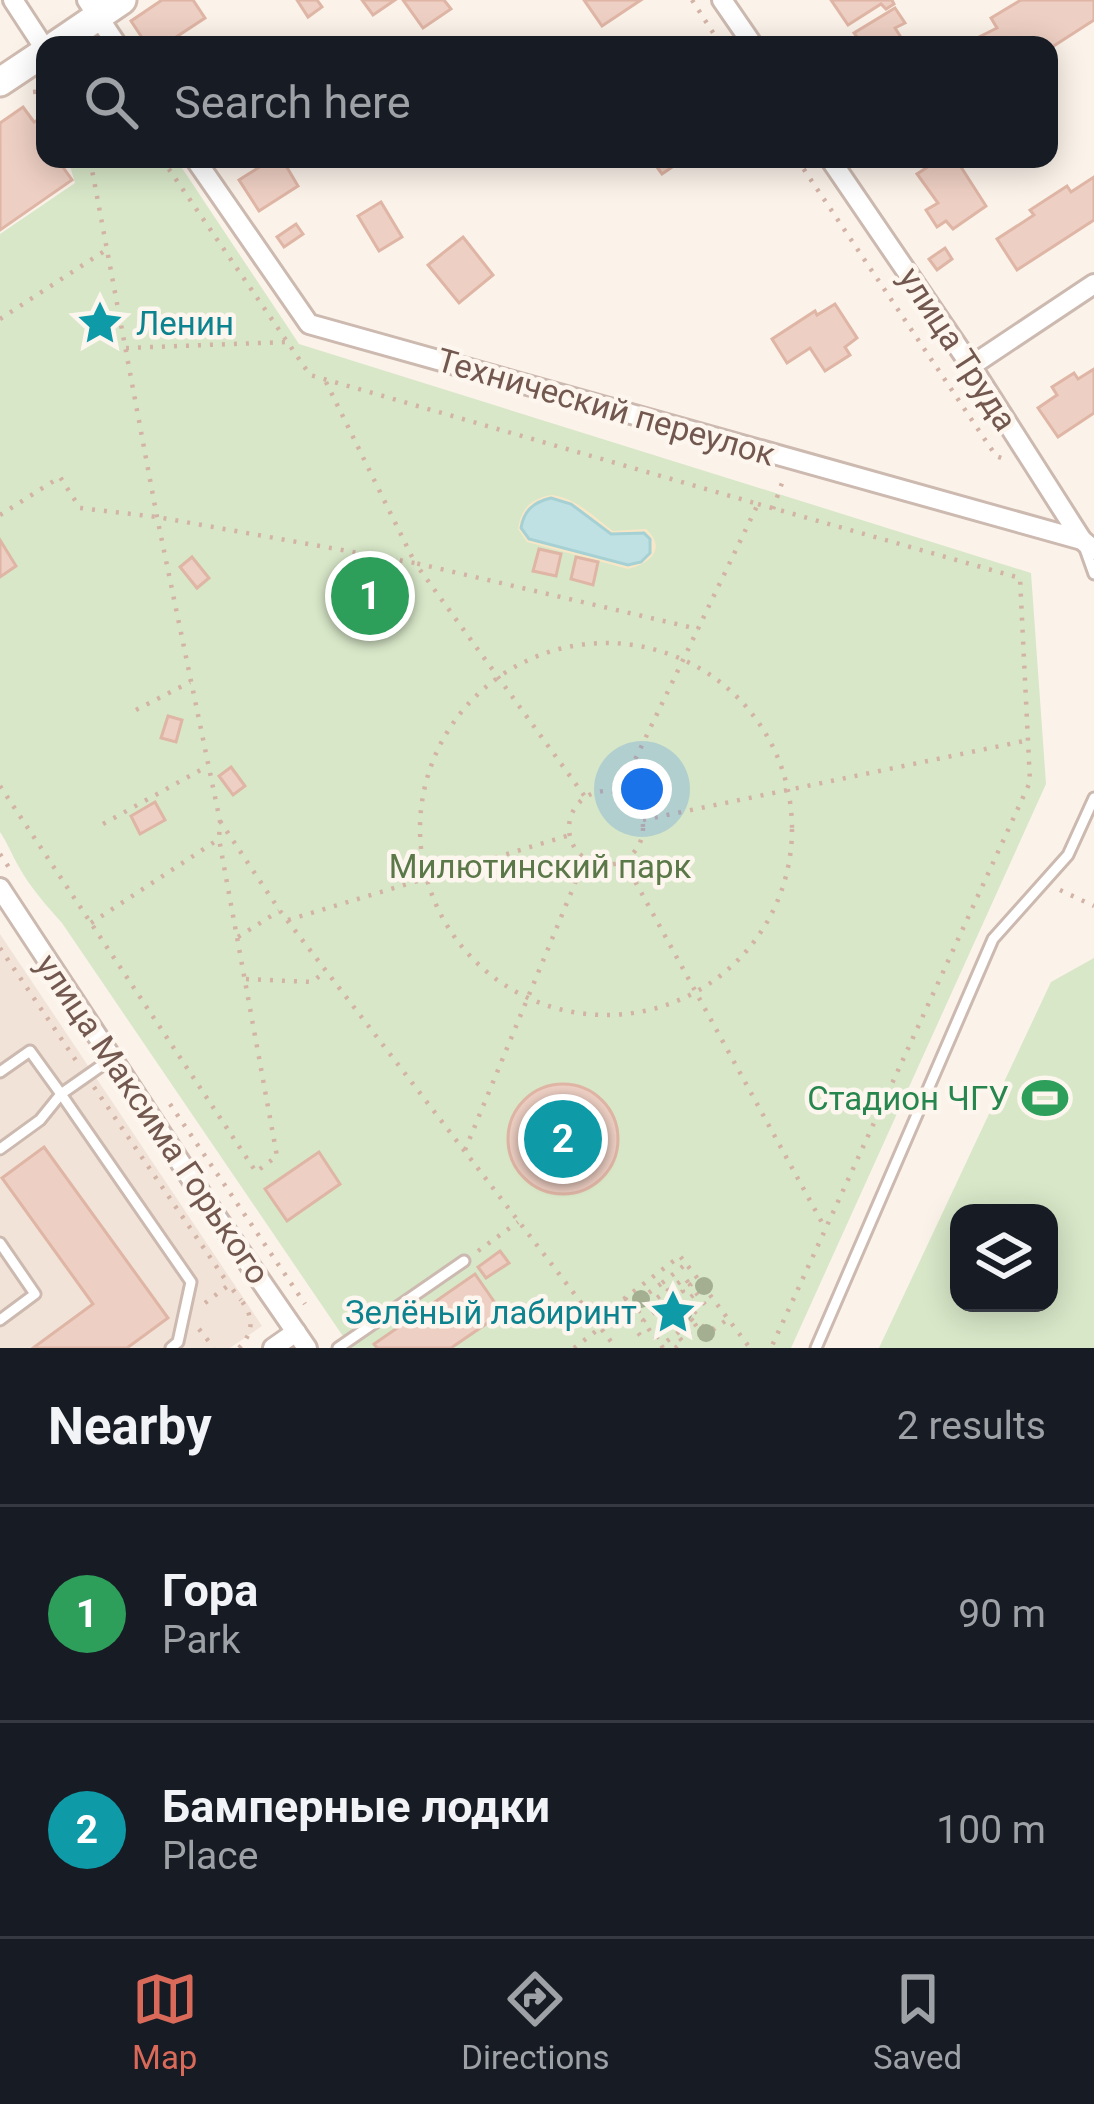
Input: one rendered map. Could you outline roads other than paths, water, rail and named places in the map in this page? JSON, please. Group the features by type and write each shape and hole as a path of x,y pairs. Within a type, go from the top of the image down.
{"main road":[{"path":"65,36 93,8 122,0"},
{"path":"0,82 36,57"}],"street":[{"path":"13,0 36,37"},
{"path":"722,0 747,36"},
{"path":"93,8 111,36"},
{"name":"Технический переулок","path":"202,168 309,324 1088,545"},
{"name":"улица Труда","path":"836,168 1088,545"},
{"path":"971,366 1094,284"},
{"name":"улица Максима Горького","path":"0,888 8,919 112,1058 301,1340"},
{"path":"273,1348 301,1340"}],"lane":[{"path":"1088,545 1094,574"},
{"path":"816,1348 993,939 1068,855 1094,798"},
{"path":"0,1072 31,1051 191,1282 178,1342 171,1348"},
{"path":"0,1149 40,1120 61,1094 112,1058"},
{"path":"0,1243 35,1294 0,1320"},
{"path":"338,1348 464,1261"}],"water":[{"path":"551,498 571,504 611,534 644,533 650,539 650,553 628,565 529,539 521,528 527,512"}],"place":[{"name":"Ленин","path":"100,323"},
{"name":"Гора","path":"370,596"},
{"name":"Стадион ЧГУ","path":"1045,1098"},
{"name":"Бамперные лодки","path":"563,1139"},
{"name":"Зелёный лабиринт","path":"673,1312"}],"park label":[{"name":"Милютинский парк","path":"540,866"}]}
